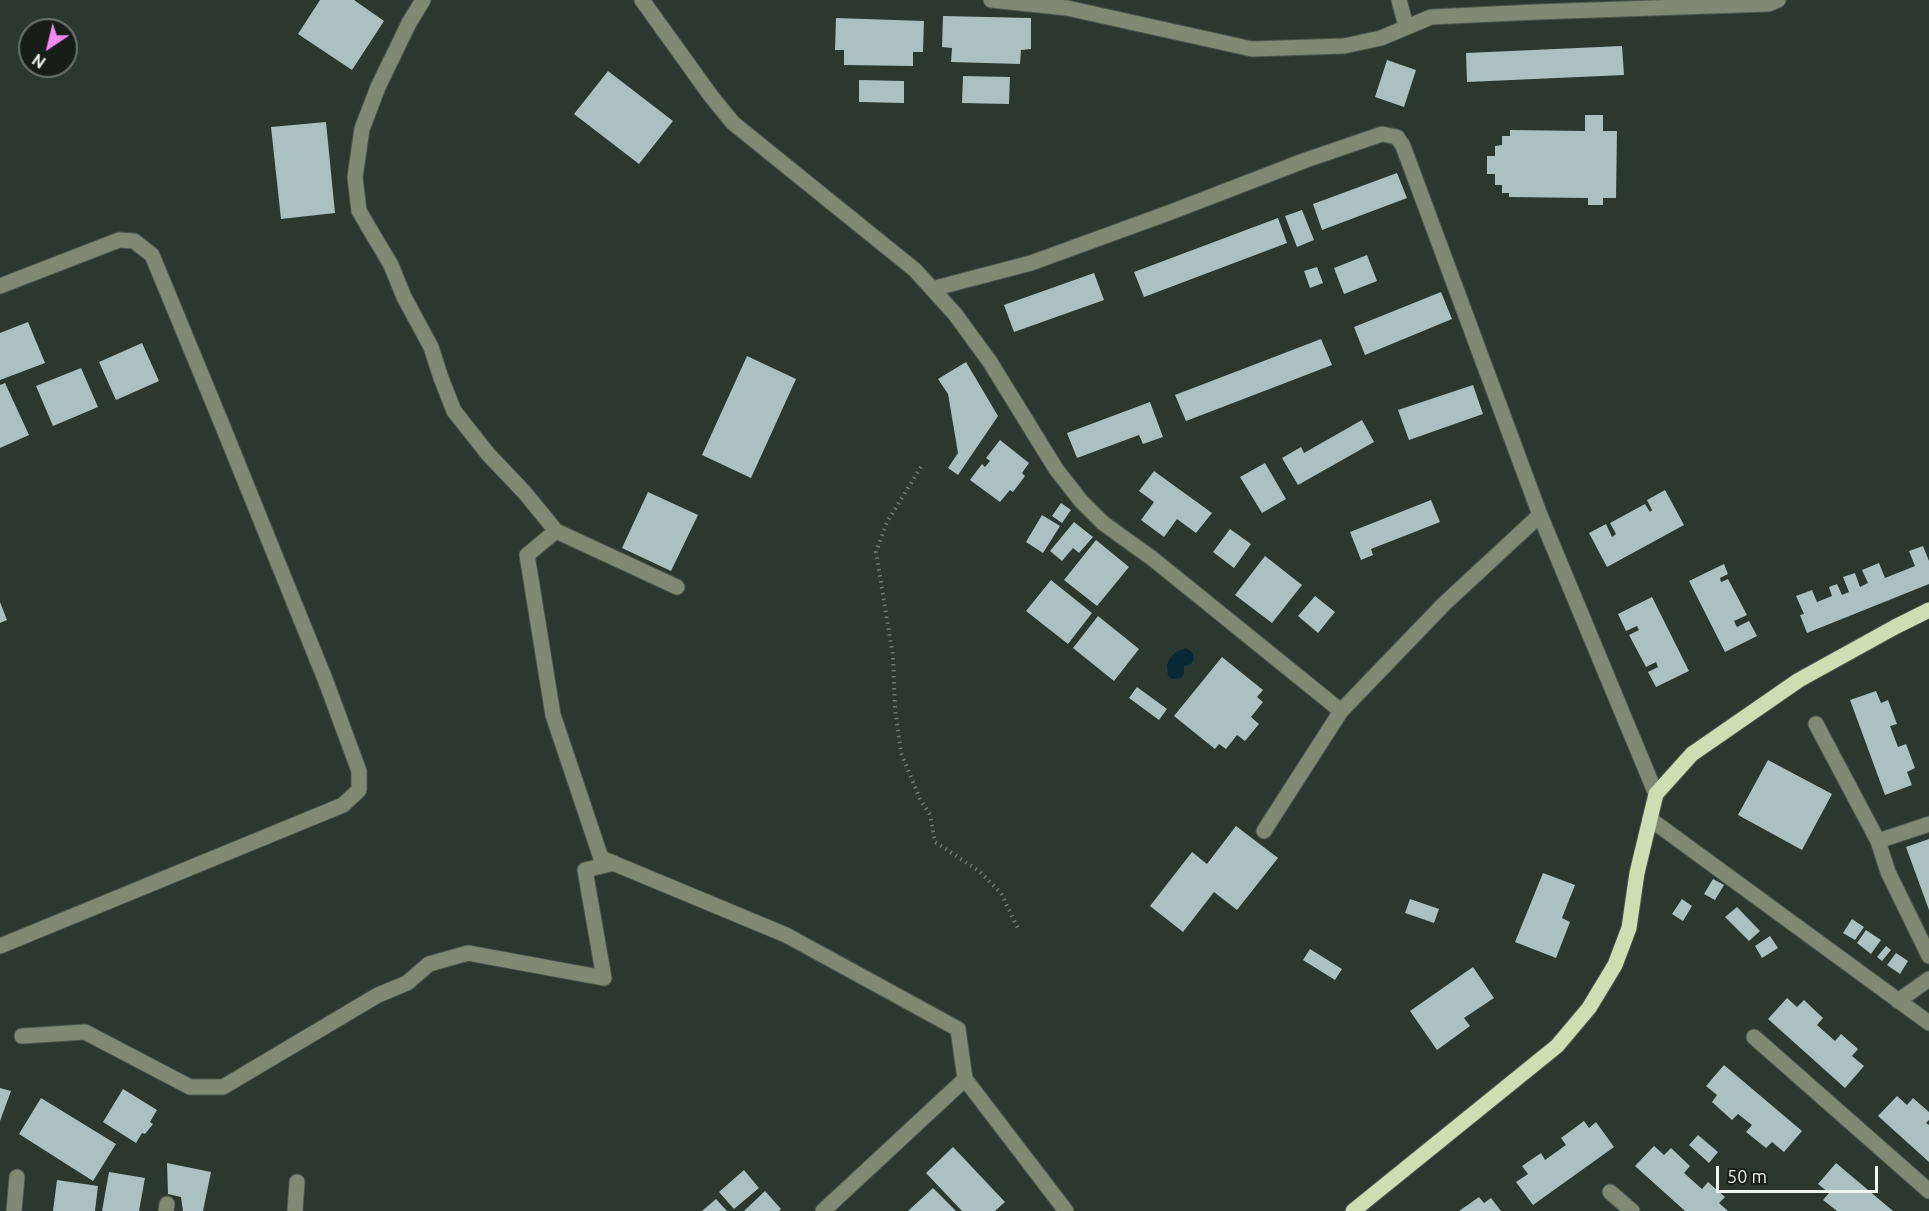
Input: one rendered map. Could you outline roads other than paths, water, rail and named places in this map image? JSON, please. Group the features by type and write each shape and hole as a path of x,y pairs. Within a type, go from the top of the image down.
{"main road":[{"path":"1353,1211 1557,1046 1589,1008 1615,965 1629,928 1637,873 1656,794 1692,754 1790,687 1929,610"}],"street":[{"path":"423,0 409,23 378,87 362,129 355,177 359,211 392,265 404,297 431,347 454,411 488,454 525,493 556,531 677,587"},
{"path":"642,0 733,123 915,270 955,314 990,362 1056,469 1081,501 1103,523 1153,560 1341,711"},
{"path":"991,0 1067,8 1252,49 1344,46 1382,38 1431,17 1537,6 1768,4 1778,0"},
{"path":"1399,0 1406,26"},
{"path":"932,289 1031,263 1306,160 1382,134 1397,137 1403,146 1540,515 1656,794"},
{"path":"0,286 119,240 134,241 152,255 290,593 359,771 359,790 343,805 0,946"},
{"path":"1264,831 1341,711 1444,604 1540,515"},
{"path":"556,531 527,555 553,715 601,858 786,935 958,1029 965,1079 1066,1211"},
{"path":"1816,724 1878,841 1888,872 1929,956"},
{"path":"1650,819 1929,1023"},
{"path":"1878,841 1929,824"},
{"path":"22,1036 85,1032 190,1087 223,1087 378,995 407,983 429,964 468,953 604,978 585,870 614,864"},
{"path":"1898,1001 1929,979"},
{"path":"1754,1037 1929,1191"},
{"path":"823,1211 965,1079"},
{"path":"14,1211 17,1177"},
{"path":"295,1211 297,1182"},
{"path":"1610,1192 1632,1211"}],"water":[{"path":"1186,648 1192,652 1194,659 1191,664 1184,666 1184,674 1181,678 1173,679 1168,676 1167,665 1176,652"}]}
